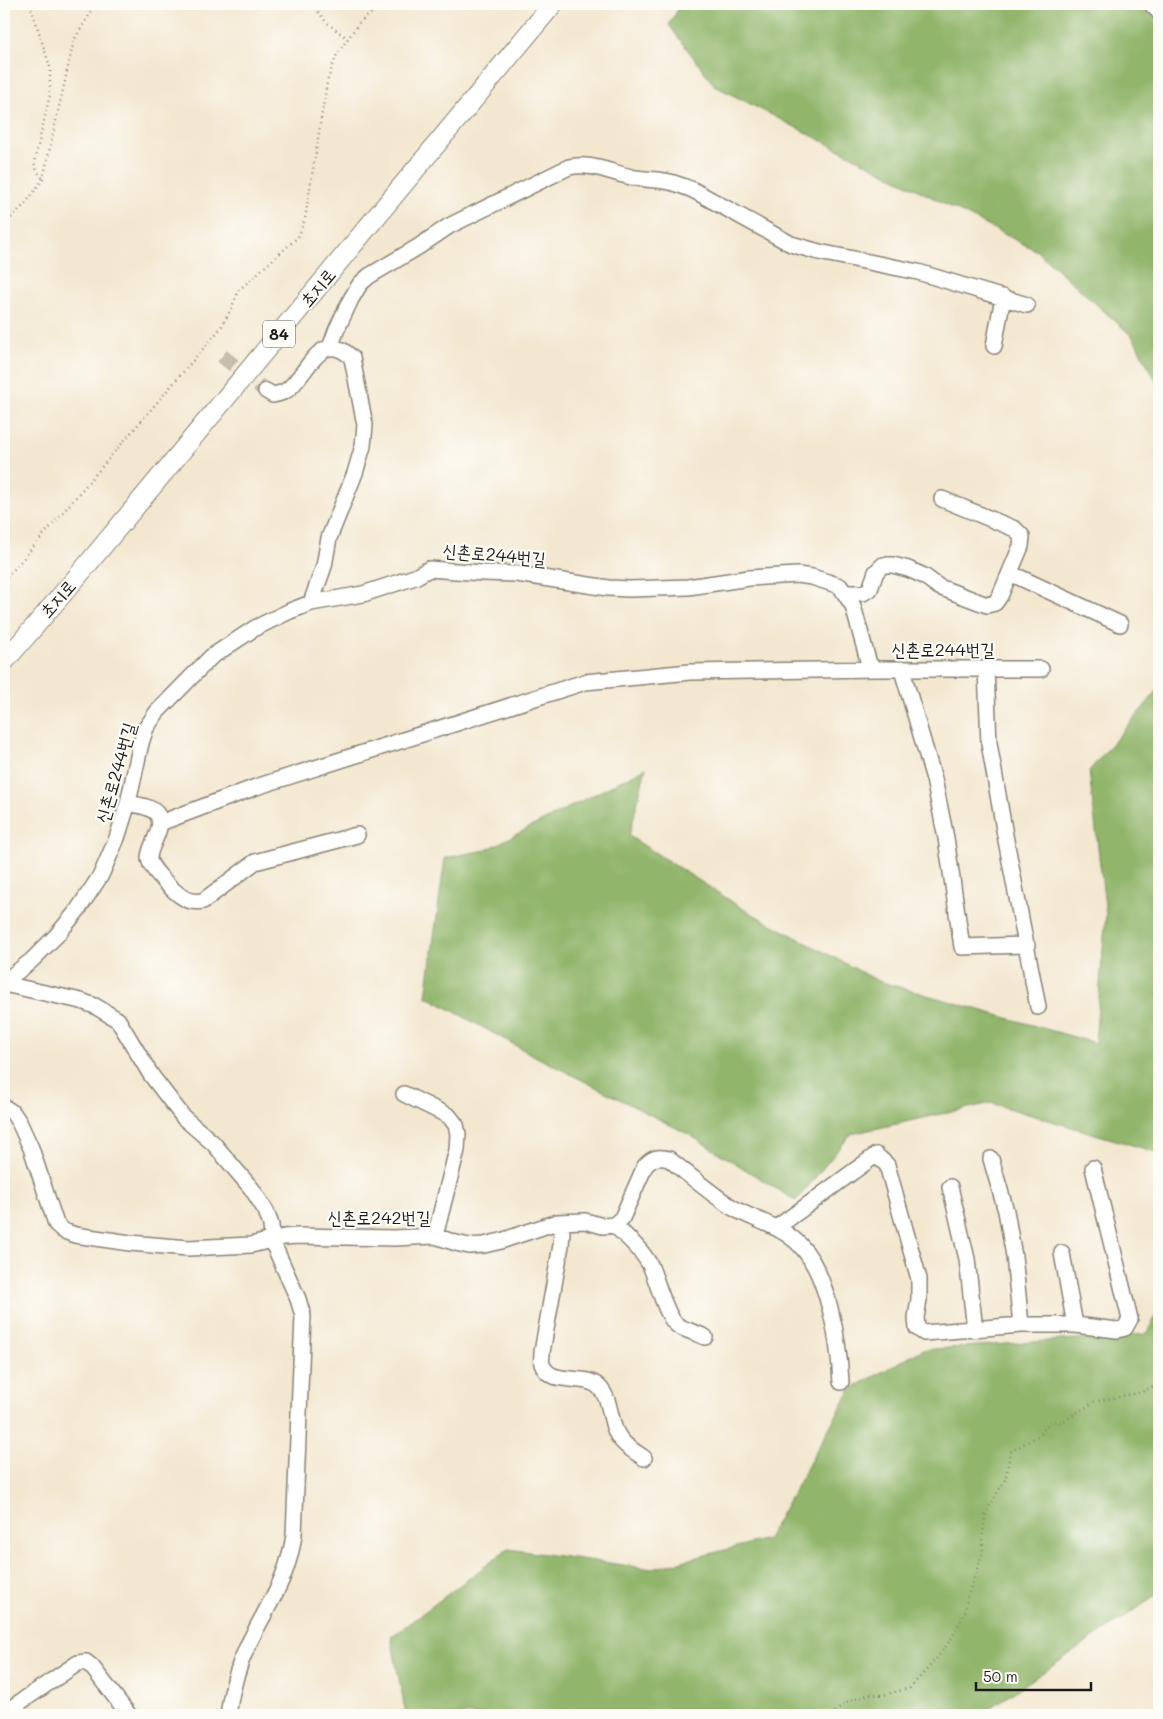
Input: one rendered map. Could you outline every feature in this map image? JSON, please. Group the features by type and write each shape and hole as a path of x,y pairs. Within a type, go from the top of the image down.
{"main road":[{"name":"초지로","path":"4,662 77,577 553,4"}],"street":[{"path":"1151,4 1159,12"},
{"path":"330,348 351,299 360,284 369,276 449,226 577,165 586,165 632,177 680,185 792,244 820,252 918,272 1027,305"},
{"path":"994,346 1003,297"},
{"path":"266,391 273,395 287,390 295,383 314,357 323,350 337,348 346,352 352,358 364,426 360,460 332,530 324,566 311,603"},
{"path":"845,593 863,593 870,589 876,572 883,565 893,565 924,576 938,587 987,605 995,603 1021,546 1022,536 1015,529 942,500"},
{"name":"신촌로244번길","path":"4,983 31,961 57,935 94,888 117,838 128,803 146,728 157,712 197,670 228,646 255,628 311,603 363,594 415,577 429,569 517,574 608,588 630,589 688,587 749,578 797,575 812,577 840,586 853,606 870,664 876,669 1041,669"},
{"path":"1010,573 1120,624"},
{"path":"986,668 989,743 1038,1007"},
{"path":"160,823 256,787 585,682 690,672 876,669"},
{"path":"902,670 934,779 946,838 962,947 1026,945"},
{"path":"128,803 150,809 157,814 160,823 150,851 149,861 155,871 184,899 195,902 202,901 255,862 357,835"},
{"path":"4,983 81,1001 95,1006 118,1020 151,1075 184,1118 213,1143 252,1189 266,1211 271,1225 272,1241 298,1299 303,1316 294,1535 291,1555 274,1599 248,1645 241,1663 228,1715"},
{"path":"404,1094 449,1116 456,1125 458,1134 456,1150 435,1236"},
{"name":"신촌로242번길","path":"4,1107 13,1113 19,1122 31,1148 56,1224 64,1231 75,1235 130,1243 188,1248 251,1246 284,1237 297,1236 394,1238 435,1236 469,1246 484,1246 557,1222 585,1221 603,1226 614,1225"},
{"path":"776,1228 876,1155 887,1165 919,1279 917,1328 924,1333 1021,1325 1075,1325 1117,1330 1125,1328 1130,1319 1093,1168"},
{"path":"705,1337 677,1325 668,1314 659,1285 649,1264 636,1246 614,1225 622,1218 645,1166 650,1160 660,1156 669,1159 730,1206 750,1218 776,1228 800,1246 811,1261 831,1310 840,1355 842,1382"},
{"path":"991,1159 1006,1211 1014,1256 1021,1325"},
{"path":"950,1187 967,1259 975,1330"},
{"path":"557,1222 562,1232 561,1245 542,1352 542,1364 548,1372 556,1376 587,1380 597,1385 605,1395 616,1432 623,1443 644,1458"},
{"path":"1062,1252 1075,1325"},
{"path":"4,1713 78,1663 86,1662 129,1715"}],"path":[{"path":"30,4 50,67 50,95 34,163 43,179"},
{"path":"4,226 26,203 43,179 74,40 94,4"},
{"path":"312,4 327,23 348,39"},
{"path":"4,581 220,329 239,290 298,236 305,219 327,82 337,54 359,24 383,4"},
{"path":"830,1715 846,1703 869,1694 883,1695 910,1688 952,1638 965,1612 983,1552 982,1539 986,1512 1006,1478 1010,1452 1041,1434 1049,1422 1062,1422 1094,1402 1142,1392 1154,1386 1159,1380"}],"green space":[{"path":"681,4 1140,4 1159,11 1159,387 1133,337 1037,251 715,86 669,25"},
{"path":"1159,689 1159,1153 991,1103 851,1134 796,1201 690,1135 531,1054 426,996 445,858 486,850 646,768 629,836 745,910 878,981 1095,1043 1106,914 1089,771"},
{"path":"1159,1311 1159,1588 1154,1597 980,1715 406,1715 391,1637 508,1549 652,1569 767,1539 851,1389 922,1350 1146,1334"}],"tunnel":[{"path":"222,356 266,391"}]}
